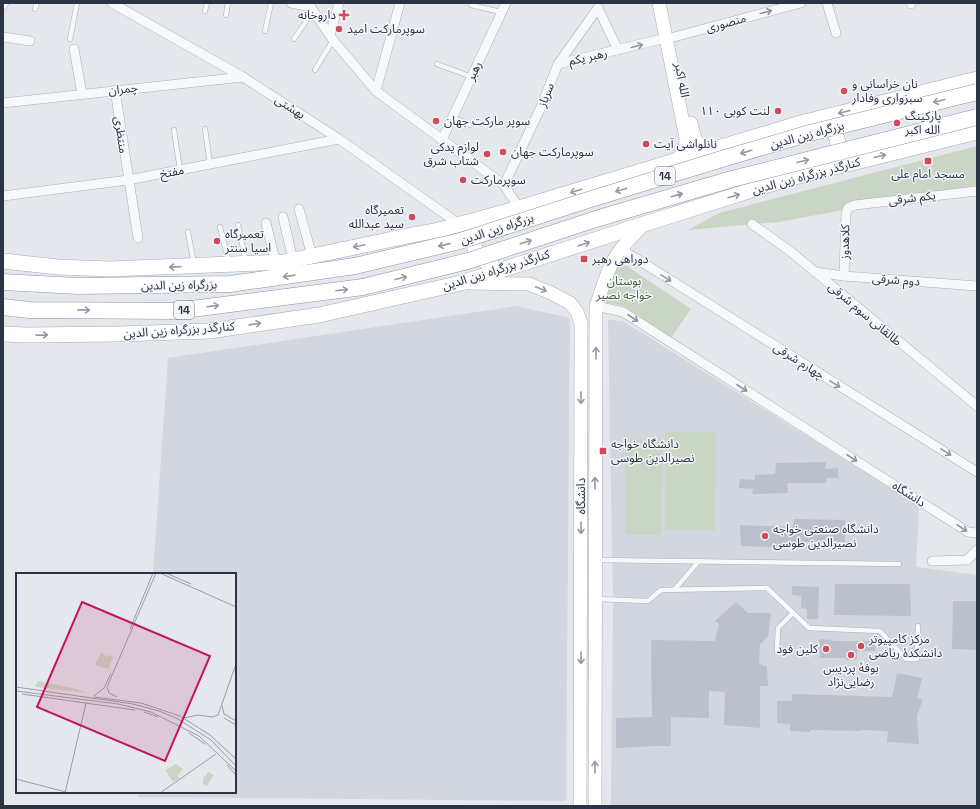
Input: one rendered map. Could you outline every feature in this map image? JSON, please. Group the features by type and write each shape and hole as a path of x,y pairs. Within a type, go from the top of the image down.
{"highway":[{"name":"بزرگراه زین الدین","path":"3,282 78,286 230,284 355,266 460,241 614,192 810,133 977,92"},
{"name":"بزرگراه زین الدین","path":"3,307 29,310 176,311 364,287 468,261 596,219 732,179 977,117"}],"main road":[{"path":"659,3 670,38 686,138 684,150 676,161"},
{"name":"الله اکبر","path":"667,3 670,38 694,136 697,142 708,151"},
{"path":"3,261 58,267 110,269 284,262 439,230 519,208 801,123 977,79"},
{"path":"801,123 817,123 826,126 837,137 838,146 836,156 815,172"},
{"name":"کنارگذر بزرگراه زین الدین","path":"3,334 118,334 209,331 319,315 461,283 788,179 977,132"},
{"path":"519,208 494,218 478,228 474,242 478,254 485,260 493,263 520,264"},
{"name":"دانشگاه","path":"595,806 596,306 613,262 621,250 644,224"},
{"path":"3,268 47,276 130,285"},
{"name":"دانشگاه","path":"461,283 487,282 529,284 570,303 581,323 580,806"},
{"path":"581,462 595,463"},
{"path":"581,581 595,581"}],"street":[{"name":"بهشتی","path":"112,3 243,77 339,139 459,224"},
{"path":"291,3 311,7 332,37 376,91 504,185 519,208"},
{"path":"332,37 339,3"},
{"path":"376,91 400,3"},
{"name":"رهبر","path":"442,140 506,3"},
{"name":"منصوری","path":"670,38 801,3"},
{"path":"828,3 836,33"},
{"name":"رهبر یکم","path":"598,8 618,50"},
{"name":"سرباز","path":"504,185 541,107 558,64 598,8"},
{"path":"3,37 30,41"},
{"name":"رهبر یکم","path":"558,64 670,38"},
{"path":"74,49 82,94"},
{"name":"چمران","path":"3,102 243,77"},
{"name":"منتظری","path":"115,90 138,238"},
{"name":"مفتخ","path":"3,196 128,180 339,139"},
{"name":"یکم شرقی","path":"848,208 855,205 977,191"},
{"name":"کلاهدوز","path":"844,276 846,213 848,208"},
{"path":"299,209 312,256"},
{"path":"284,217 293,260"},
{"path":"266,223 276,262"},
{"name":"طالقانی سوم شرقی","path":"752,224 815,272 977,406"},
{"name":"چهارم شرقی","path":"621,250 977,472"},
{"name":"دوم شرقی","path":"815,272 844,276 977,286"},
{"name":"دانشگاه","path":"596,306 623,312 968,532 977,533"},
{"path":"932,561 967,560 977,550"}],"lane":[{"path":"35,9 37,3"},
{"path":"70,39 77,3"},
{"path":"205,11 207,3"},
{"path":"226,15 228,3"},
{"path":"265,31 271,3"},
{"path":"471,5 501,12"},
{"path":"294,39 311,7"},
{"path":"315,70 332,37"},
{"path":"437,64 472,77"},
{"path":"453,117 470,125"},
{"path":"204,129 210,164"},
{"path":"174,130 180,170"},
{"path":"238,225 246,264"},
{"path":"220,227 230,264"},
{"path":"188,232 195,266"},
{"path":"595,560 899,564"},
{"path":"674,590 699,561"},
{"path":"595,599 648,601 661,590 767,588 809,628 880,631 906,659 918,659 918,626"},
{"path":"777,651 778,628 793,613"}],"shaded area":[{"path":"516,306 570,318 566,801 138,797 138,793 236,793 236,573 153,573 168,358"},
{"name":"دانشگاه صنعتی خواجه نصیرالدین طوسی","path":"608,320 623,321 919,506 916,567 977,575 977,806 611,806 613,599"}],"green space":[{"path":"977,146 977,185 779,222 688,230 719,213"},
{"name":"بوستان خواجه نصیر","path":"619,261 691,309 671,338 624,306 601,302"},
{"path":"665,432 716,432 715,530 665,530"},
{"path":"663,439 661,535 625,535 625,440"}],"building":[{"path":"826,462 825,469 838,468 838,478 826,478 826,483 787,483 788,493 752,494 753,489 739,488 740,479 755,480 755,475 775,474 776,463"},
{"path":"794,519 845,520 845,542 801,542 801,548 741,546 740,525 793,527"},
{"path":"835,584 910,584 911,616 834,615"},
{"path":"792,586 819,587 818,619 807,619 807,609 801,608 801,596 792,595"},
{"path":"953,601 977,601 977,650 952,649"},
{"path":"736,602 748,613 771,613 768,637 760,644 759,663 767,667 768,686 760,686 760,728 724,725 725,692 709,691 709,718 671,717 671,746 616,748 616,718 652,717 651,640 715,641 719,624 715,621"},
{"path":"819,639 833,641 875,641 875,651 857,651 857,659 846,660 846,658 820,658"},
{"path":"897,673 922,678 917,698 923,699 917,716 919,744 887,742 888,731 790,731 790,724 777,723 777,701 792,701 792,694 892,697"}],"place":[{"name":"داروخانه","path":"344,15"},
{"name":"سوپرمارکت امید","path":"339,29"},
{"name":"نان خراسانی و سبزواری وفادار","path":"844,91"},
{"name":"لنت کوبی ۱۱۰","path":"778,111"},
{"name":"سوپر مارکت جهان","path":"436,121"},
{"name":"پارکینگ الله اکبر","path":"897,123"},
{"name":"نانلواشی آیت","path":"646,144"},
{"name":"سوپرمارکت جهان","path":"503,152"},
{"name":"لوازم یدکی شتاب شرق","path":"487,154"},
{"name":"مسجد امام علی","path":"928,161"},
{"name":"سوپرمارکت","path":"463,180"},
{"name":"تعمیرگاه سید عبدالله","path":"412,217"},
{"name":"تعمیرگاه اسیا سنتر","path":"217,241"},
{"name":"دوراهی رهبر","path":"584,259"},
{"name":"دانشگاه خواجه نصیرالدین طوسی","path":"603,451"},
{"name":"دانشگاه صنعتی خواجه نصیرالدین طوسی","path":"765,536"},
{"name":"مرکز کامپیوتر دانشکدهٔ ریاضی","path":"861,646"},
{"name":"کلین فود","path":"826,649"},
{"name":"بوفهٔ پردیس رضایی‌نژاد","path":"851,655"}]}
